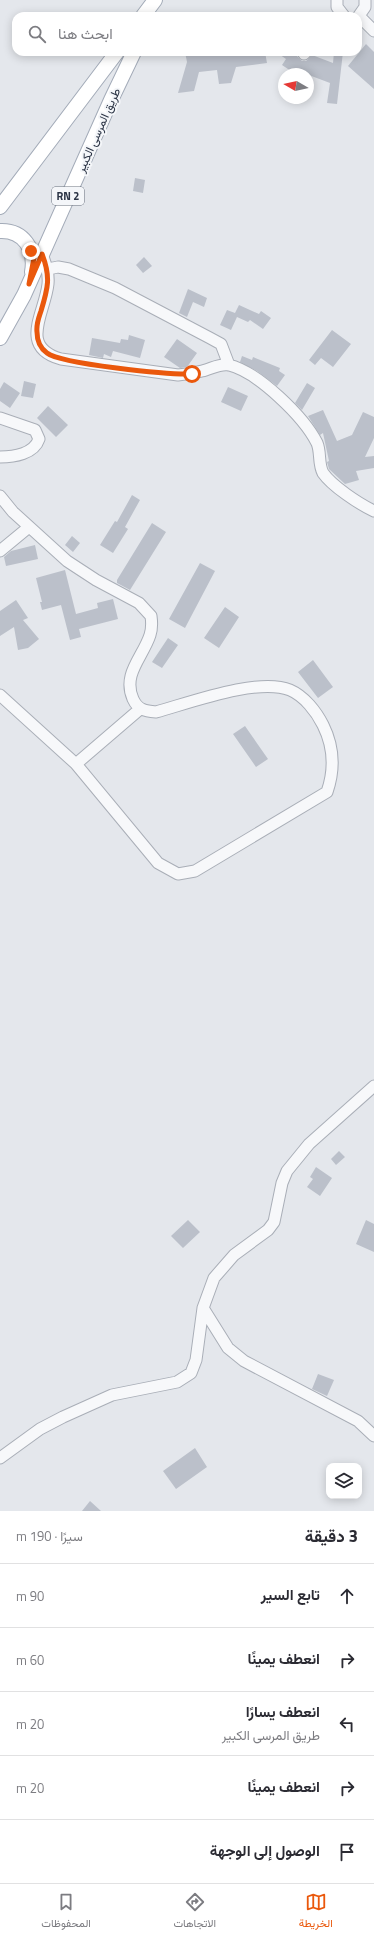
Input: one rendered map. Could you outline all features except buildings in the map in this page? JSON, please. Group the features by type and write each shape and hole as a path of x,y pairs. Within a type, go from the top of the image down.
{"main road":[{"path":"146,12 155,0"},
{"path":"156,12 164,0"},
{"name":"طريق المرسى الكبير","path":"0,207 114,56"},
{"name":"طريق المرسى الكبير","path":"0,338 29,284 132,56"},
{"path":"0,231 18,235 28,245 34,258 29,284"}],"street":[{"path":"337,0 337,7 340,12"},
{"path":"364,9 374,31"},
{"path":"42,254 48,269 47,292 36,331 39,344 46,353 53,357 178,375 192,374 216,366 229,365 260,382 279,396 311,433 317,444 321,469 325,475 339,488 374,511"},
{"path":"48,269 58,267 69,269 114,288 210,338 221,344 229,365"},
{"path":"0,418 35,430 39,439 33,448 24,453 16,456 0,457"},
{"path":"0,496 13,512 67,561 96,580 139,603 151,616 150,636 132,672 129,685 130,693 135,704 140,709 156,712 228,692 261,687 290,690 307,703 319,717 328,736 333,762 331,780 327,792 195,870 178,874 158,863 76,764 0,695"},
{"path":"0,551 29,527"},
{"path":"76,764 140,709"},
{"path":"0,1458 40,1430 63,1417 112,1395 177,1382 191,1373 196,1360 203,1308 214,1278 234,1256 268,1230 274,1222 282,1183 287,1171 322,1131 374,1086"},
{"path":"203,1308 228,1348 244,1361 358,1422 374,1436"}],"route":[{"path":"31,251 34,258 29,284 42,254 48,269 47,292 36,331 39,344 46,353 61,359 178,375 192,374"}]}
